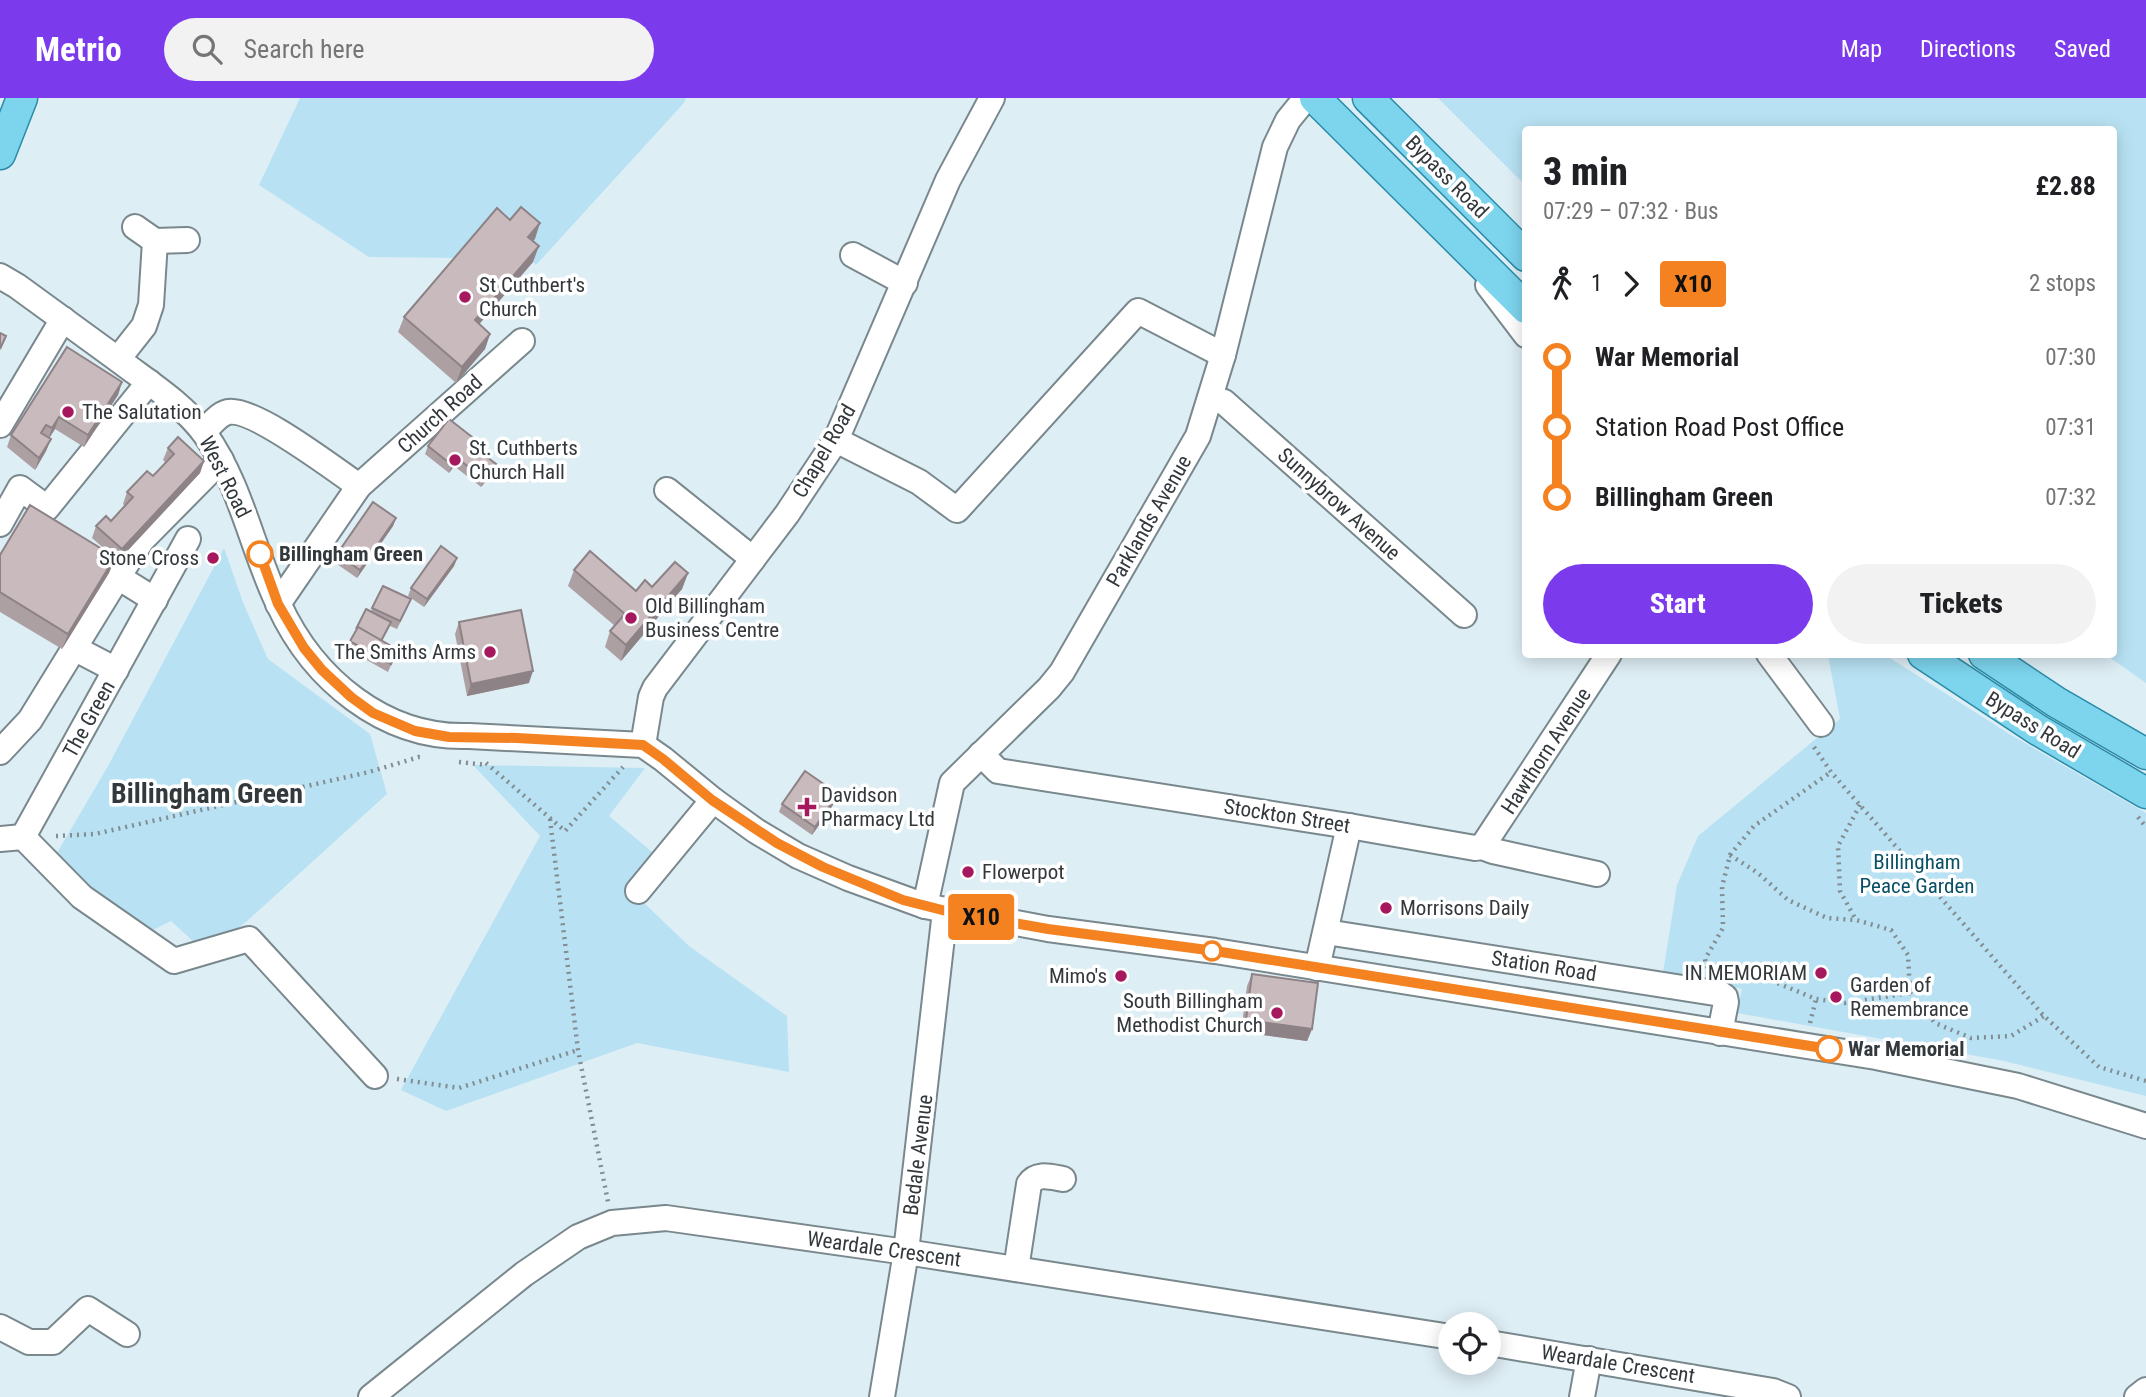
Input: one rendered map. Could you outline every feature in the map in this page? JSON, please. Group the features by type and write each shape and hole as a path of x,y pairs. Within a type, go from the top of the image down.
{"main road":[{"path":"0,154 22,98"},
{"name":"Bypass Road","path":"1315,98 1522,304"},
{"name":"Bypass Road","path":"1367,98 1522,252"},
{"name":"Bypass Road","path":"1929,658 2038,730 2146,793"},
{"name":"Bypass Road","path":"1990,658 2056,702 2146,754"}],"street":[{"name":"Chapel Road","path":"643,745 651,697 656,688 787,513 836,440 948,180 992,98"},
{"name":"Parklands Avenue","path":"935,909 953,783 1062,672 1198,436 1223,355 1275,147 1288,120 1306,98"},
{"name":"Bypass Road","path":"1448,232 1522,330"},
{"path":"118,359 144,326 151,305 145,234 187,240"},
{"path":"853,255 905,283"},
{"name":"West Road","path":"0,276 172,400 204,432 221,460 247,519 278,604 304,648 322,670 351,697 373,713 415,731 449,737 643,745"},
{"path":"836,440 919,482 957,510 1138,311 1223,355"},
{"path":"0,425 63,319"},
{"name":"Church Road","path":"278,604 359,486 522,341"},
{"path":"0,524 20,488 47,508 149,383"},
{"name":"Sunnybrow Avenue","path":"1211,398 1224,402 1464,615"},
{"path":"204,432 227,412 237,412 263,421 359,486"},
{"path":"0,752 30,720 142,540 221,460"},
{"path":"667,490 753,559"},
{"name":"The Green","path":"12,838 116,670 188,539"},
{"path":"118,577 155,600"},
{"path":"74,648 116,670"},
{"name":"Hawthorn Avenue","path":"1482,847 1606,658"},
{"path":"1772,658 1821,724"},
{"name":"Station Road","path":"643,745 712,800 798,856 848,878 935,909 1048,929 1215,951 1805,1045 2018,1086 2146,1126"},
{"name":"Stockton Street","path":"981,754 998,771 1482,847 1597,874"},
{"path":"638,891 712,800"},
{"path":"1317,968 1349,826"},
{"path":"12,838 82,897 174,961 249,939 375,1076"},
{"name":"Bedale Avenue","path":"882,1397 906,1252 935,909"},
{"name":"Station Road","path":"1326,932 1711,993"},
{"path":"1711,993 1725,997 1720,1033"},
{"name":"Station Road","path":"2095,1110 2146,1116"},
{"path":"1016,1269 1029,1184 1039,1175 1063,1179"},
{"name":"Weardale Crescent","path":"371,1397 524,1274 578,1237 612,1223 666,1217 1438,1335"},
{"path":"0,1327 29,1342 53,1342 88,1308 127,1334"},
{"name":"Weardale Crescent","path":"1501,1345 1773,1391 1788,1397"},
{"path":"1581,1397 1589,1359"},
{"path":"2137,1397 2146,1390"}],"path":[{"path":"1821,724 1806,736 1831,772 2044,1016 2099,1067 2146,1080"},
{"path":"469,736 487,765 565,831 643,745"},
{"path":"12,838 95,834 369,772 419,757 432,758"},
{"path":"446,760 487,765"},
{"path":"1711,993 1705,959 1723,928 1722,887 1730,855 1754,826 1831,772"},
{"path":"1856,920 1840,891 1838,846 1860,805"},
{"path":"550,819 578,1050 612,1223"},
{"path":"1730,855 1758,873 1788,900 1827,918 1856,920 1891,930 1909,955 1910,993 1935,1023 1971,1038 2011,1036 2044,1016"},
{"path":"1711,993 1726,978 1760,976 1816,999 1845,1003 1910,993"},
{"path":"375,1076 459,1088 578,1050"}],"green space":[{"path":"300,98 686,98 536,265 494,222 462,258 369,257 259,185"},
{"path":"1438,98 2146,98 2146,683 2110,658 2117,658 2117,126 1522,126 1522,182"},
{"name":"Billingham Green","path":"224,548 244,605 268,659 370,734 387,794 224,939 195,943 171,921 145,934 54,858 108,766"},
{"name":"Billingham Peace Garden","path":"1829,658 1890,658 2011,735 2146,813 2146,1096 2004,1061 1737,1013 1742,989 1663,973 1677,885 1698,836 1840,719"},
{"path":"473,765 645,768 609,816 657,856 641,900 689,946 787,1016 789,1072 637,1043 446,1111 401,1090 540,836"}],"building":[{"name":"St Cuthbert's Church","path":"521,207 540,223 528,237 539,246 475,320 490,334 462,367 404,317 497,208 510,220"},
{"path":"0,333 6,336 0,349"},
{"name":"The Salutation","path":"67,347 122,382 88,435 59,417 52,428 46,425 41,433 51,439 39,458 11,435"},
{"name":"St. Cuthberts Church Hall","path":"449,419 476,440 471,445 496,464 484,479 457,458 452,465 428,446"},
{"path":"178,437 204,461 122,549 96,526 106,516 111,521 133,497 127,492 147,471 153,476 174,454 168,448"},
{"path":"373,502 396,518 360,570 337,554"},
{"path":"30,505 115,557 68,634 0,592 0,555"},
{"path":"441,546 457,558 427,599 411,588"},
{"path":"590,551 636,591 645,580 652,587 675,562 688,573 626,645 610,631 625,614 574,570"},
{"path":"383,586 411,599 400,621 372,608"},
{"path":"366,609 391,622 381,641 358,627 356,629"},
{"name":"The Smiths Arms","path":"521,610 533,671 471,684 459,622"},
{"path":"358,627 398,650 391,664 350,641"},
{"name":"Davidson Pharmacy Ltd","path":"805,771 838,794 815,827 782,804"},
{"name":"South Billingham Methodist Church","path":"1252,974 1318,983 1312,1029 1246,1020"}],"bus line":[{"name":"X10","path":"260,554 278,604 304,648 322,670 373,713 415,731 449,737 643,745 756,831 798,856 903,900 946,911 1048,929 1215,951 1829,1049"}],"place":[{"name":"St Cuthbert's Church","path":"465,297"},
{"name":"The Salutation","path":"68,412"},
{"name":"St. Cuthberts Church Hall","path":"455,460"},
{"name":"Billingham Green","path":"260,554"},
{"name":"Stone Cross","path":"213,558"},
{"name":"Old Billingham Business Centre","path":"631,618"},
{"name":"The Smiths Arms","path":"490,652"},
{"name":"Davidson Pharmacy Ltd","path":"807,807"},
{"name":"Flowerpot","path":"968,872"},
{"name":"Morrisons Daily","path":"1386,908"},
{"name":"IN MEMORIAM","path":"1821,973"},
{"name":"Mimo's","path":"1121,976"},
{"name":"Garden of Remembrance","path":"1836,997"},
{"name":"South Billingham Methodist Church","path":"1277,1013"},
{"name":"War Memorial","path":"1829,1049"}],"district":[{"name":"Billingham Green","path":"207,793"}]}
